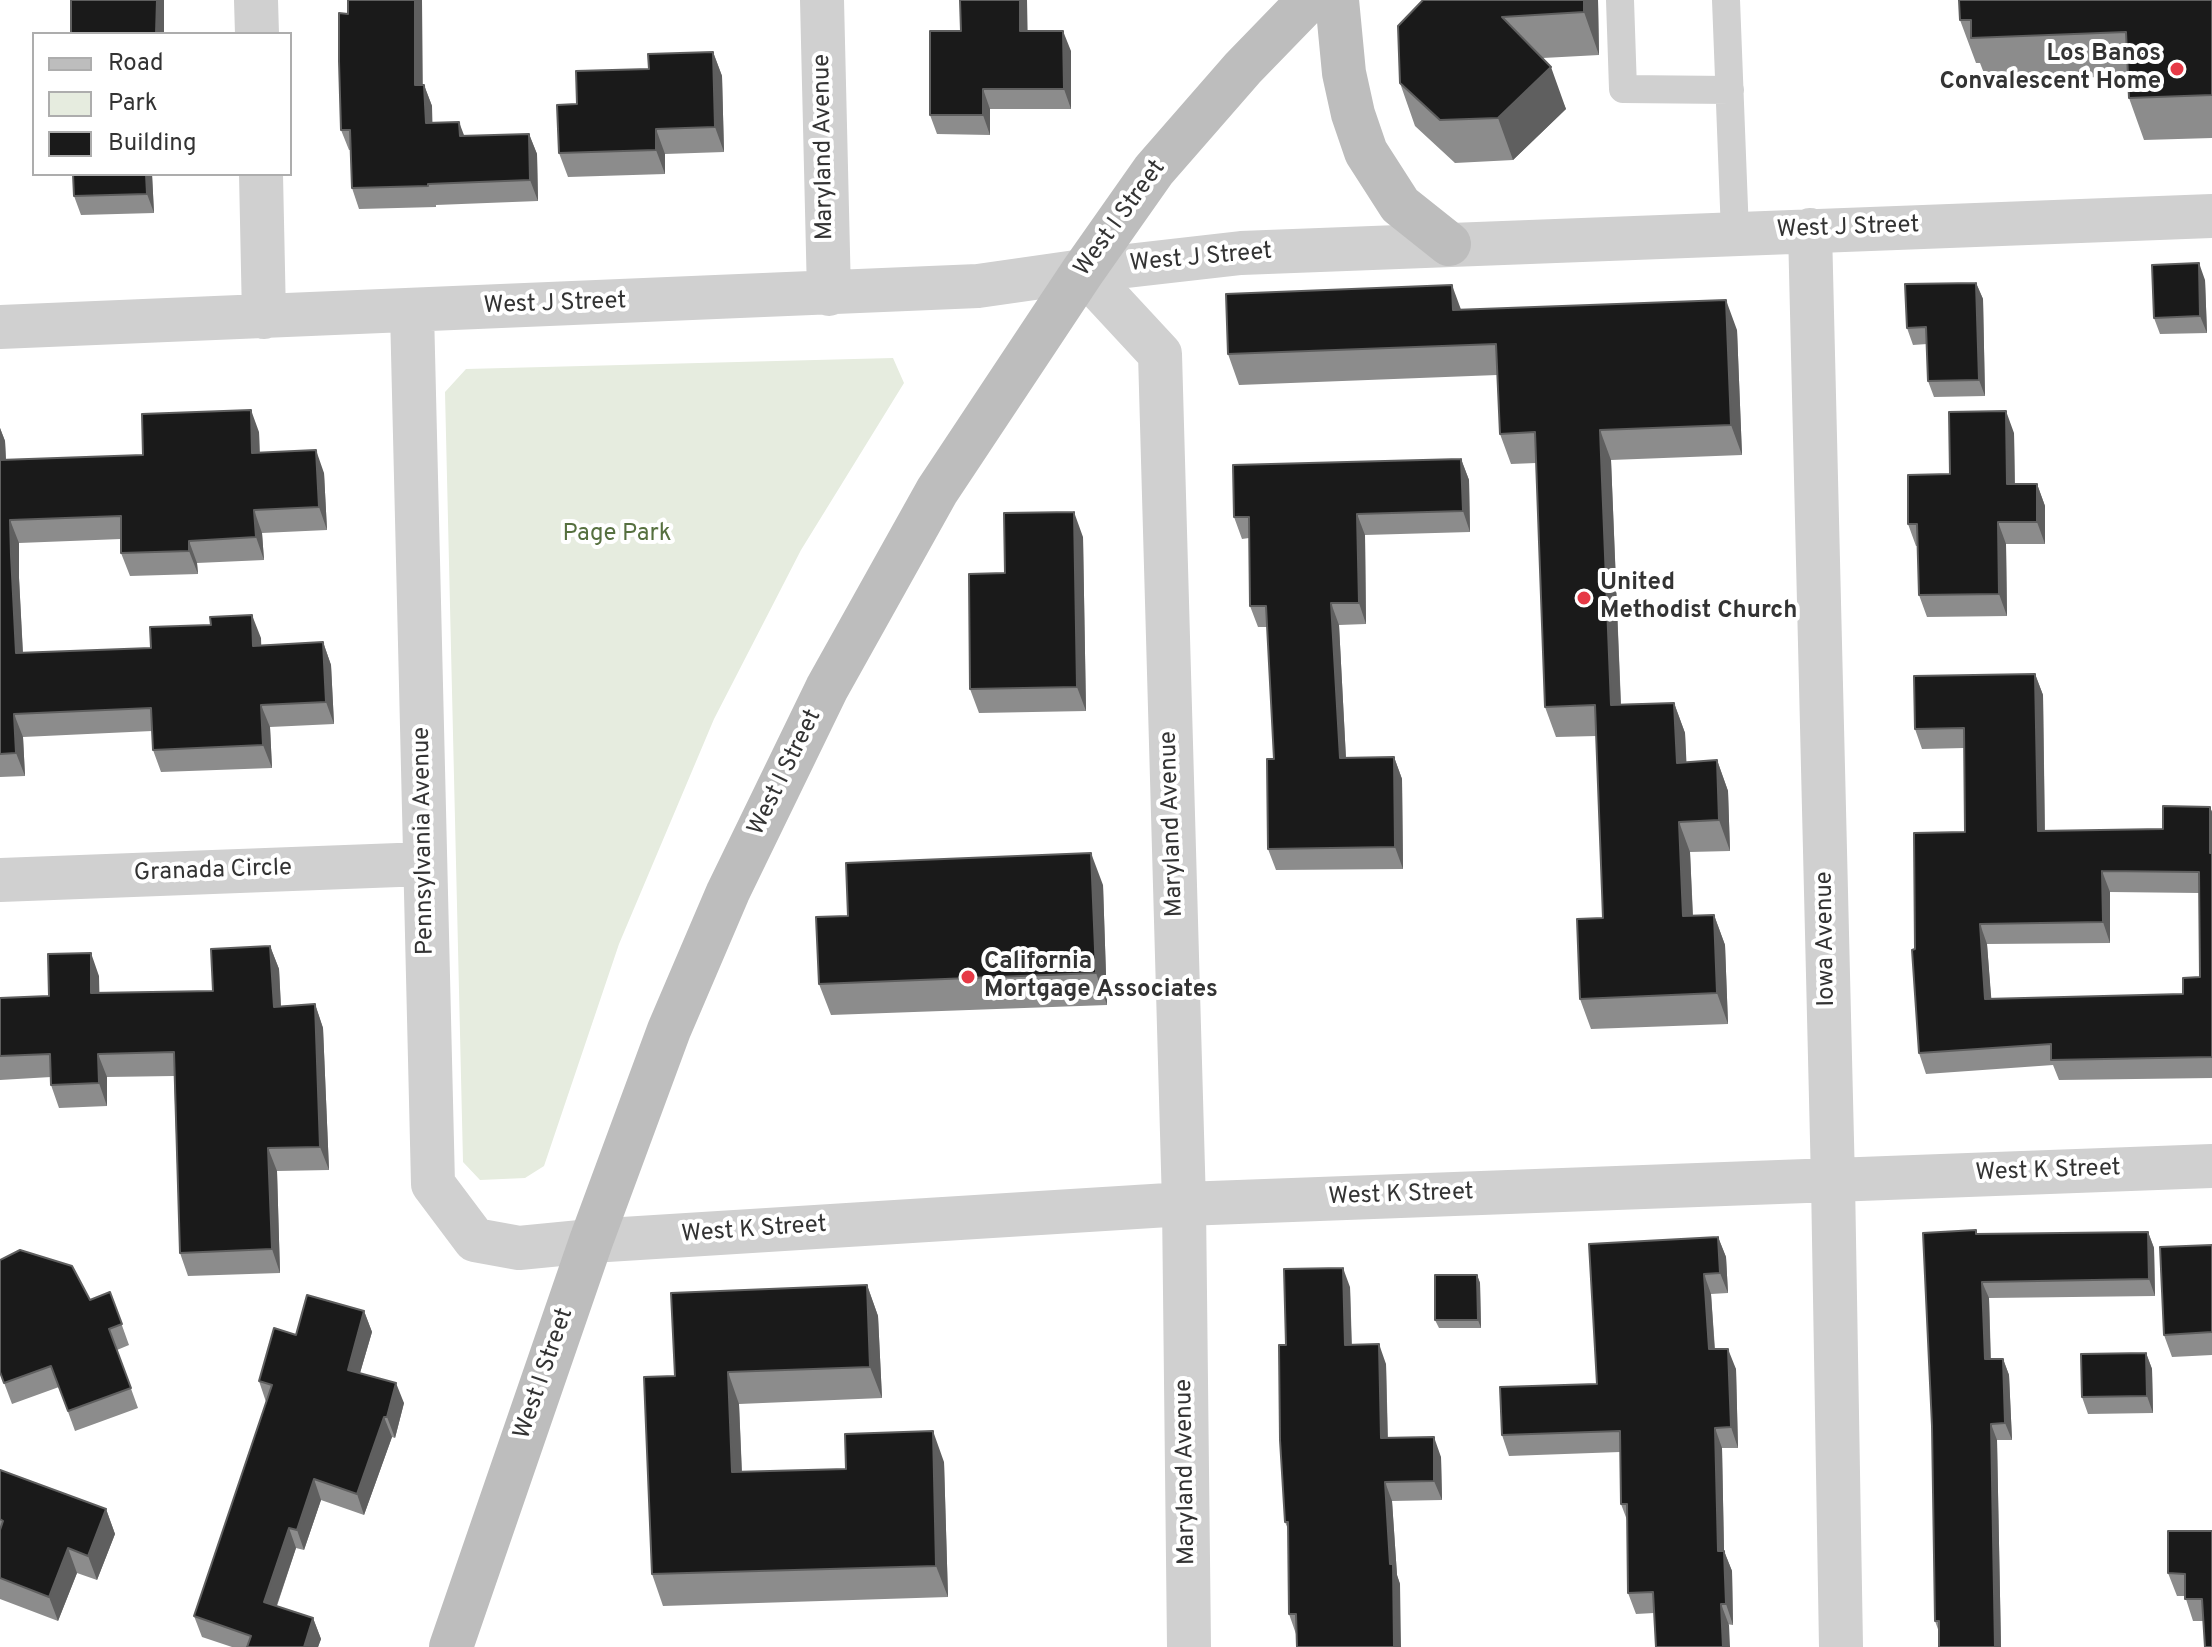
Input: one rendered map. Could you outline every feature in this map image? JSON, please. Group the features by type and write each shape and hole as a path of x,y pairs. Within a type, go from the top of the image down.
{"street":[{"path":"256,0 257,32"},
{"name":"Maryland Avenue","path":"822,0 829,294"},
{"name":"West I Street","path":"451,1647 591,1241 675,1016 728,892 827,688 937,491 1083,271 1154,170 1243,68 1309,0"},
{"path":"1337,0 1344,73 1366,152 1400,205 1449,244"},
{"path":"261,176 264,317"},
{"name":"West J Street","path":"0,327 978,286 1241,253 2212,216"},
{"name":"Iowa Avenue","path":"1810,230 1841,1647"},
{"name":"Maryland Avenue","path":"1083,271 1160,354 1184,1204 1189,1647"},
{"name":"Pennsylvania Avenue","path":"412,311 433,1184 475,1240 519,1248 591,1241"},
{"name":"Granada Circle","path":"0,880 425,864"},
{"name":"West K Street","path":"591,1241 1184,1204 2212,1166"}],"lane":[{"path":"1620,0 1623,89 1730,90"},
{"path":"1726,0 1735,233"}],"green space":[{"name":"Page Park","path":"893,358 904,383 801,550 714,719 619,944 544,1166 525,1178 480,1180 463,1162 445,392 466,369"}],"building":[{"path":"71,0 157,0 156,32 71,32"},
{"path":"348,0 415,0 415,85 424,85 426,123 459,122 460,136 529,134 530,180 352,188 350,130 341,130 339,61 339,13 348,14"},
{"path":"960,0 1020,0 1020,31 1063,31 1064,89 983,89 983,115 930,115 930,31 961,31"},
{"path":"1423,0 1584,0 1584,12 1502,17 1551,67 1498,118 1440,120 1400,83 1398,26"},
{"name":"Los Banos Convalescent Home","path":"1959,0 2212,0 2212,95 2129,98 2126,32 1971,38 1971,20 1960,20"},
{"path":"713,52 715,127 656,129 656,150 559,153 557,105 577,104 576,71 649,69 648,54"},
{"path":"73,176 146,176 147,194 74,196"},
{"path":"2199,263 2200,316 2154,318 2152,265"},
{"path":"1976,283 1979,380 1928,381 1926,327 1907,328 1905,284"},
{"name":"United Methodist Church","path":"1452,285 1453,310 1726,300 1731,425 1600,430 1611,705 1674,703 1677,763 1717,760 1719,820 1679,822 1683,916 1714,915 1717,993 1580,999 1577,919 1603,918 1595,705 1545,707 1535,432 1500,434 1496,344 1228,354 1226,294"},
{"path":"251,410 252,453 316,450 319,507 254,510 256,537 189,541 189,551 121,553 121,516 10,520 16,653 151,648 150,627 211,625 210,617 252,615 253,646 323,642 326,702 261,705 263,745 153,750 151,708 14,714 16,753 0,754 0,460 143,455 142,414"},
{"path":"2006,411 2007,484 2037,484 2037,522 1998,522 1999,594 1919,595 1917,524 1908,524 1908,475 1950,474 1949,412"},
{"path":"1461,459 1463,511 1357,514 1359,603 1331,603 1340,758 1394,757 1395,847 1268,849 1267,759 1274,759 1266,606 1250,606 1249,517 1234,517 1233,465"},
{"path":"1074,512 1077,687 970,689 969,574 1005,573 1004,513"},
{"path":"2035,674 2038,831 2163,829 2163,806 2210,807 2212,1057 2051,1060 2051,1044 1919,1053 1912,950 1915,949 1914,833 1965,832 1964,728 1915,729 1914,676","holes":["2102,871 2199,872 2200,977 2183,978 2183,994 1985,999 1980,924 2103,922"]},
{"name":"California Mortgage Associates","path":"1091,853 1096,973 819,984 816,917 848,916 846,863"},
{"path":"270,946 274,1007 315,1004 320,1147 268,1148 272,1249 180,1253 174,1052 98,1054 99,1083 51,1085 50,1054 0,1056 0,998 49,996 48,954 91,953 91,993 213,991 211,949"},
{"path":"1976,1230 1976,1234 2148,1232 2149,1279 1982,1282 1985,1359 2003,1359 2005,1423 1991,1424 1995,1647 1939,1647 1939,1621 1935,1621 1932,1426 1923,1233"},
{"path":"1718,1237 1720,1273 1704,1274 1709,1349 1728,1349 1731,1427 1715,1428 1718,1551 1724,1551 1726,1604 1721,1604 1723,1647 1656,1647 1653,1592 1628,1593 1627,1504 1621,1504 1620,1431 1502,1435 1500,1387 1597,1384 1589,1244"},
{"path":"2212,1245 2212,1332 2164,1335 2160,1247"},
{"path":"20,1250 72,1266 90,1300 110,1292 122,1324 109,1329 131,1388 68,1411 51,1366 4,1383 0,1372 0,1260"},
{"path":"1343,1268 1345,1345 1379,1344 1381,1438 1434,1437 1434,1481 1385,1482 1390,1564 1393,1564 1394,1647 1297,1647 1296,1614 1289,1614 1288,1522 1285,1522 1280,1440 1279,1345 1286,1345 1284,1269"},
{"path":"1435,1275 1477,1275 1478,1320 1435,1320"},
{"path":"867,1285 870,1367 728,1372 732,1472 846,1469 845,1434 933,1431 936,1566 652,1574 644,1377 675,1376 671,1293"},
{"path":"307,1295 364,1311 348,1370 396,1383 387,1417 384,1417 357,1494 314,1479 297,1530 289,1528 264,1602 313,1618 304,1647 247,1647 251,1636 194,1616 272,1385 259,1381 274,1328 296,1335"},
{"path":"2146,1353 2147,1396 2082,1397 2081,1354"},
{"path":"0,1470 106,1509 88,1556 68,1548 49,1597 0,1578 0,1530 3,1521 0,1519"},
{"path":"2168,1531 2212,1531 2212,1647 2205,1647 2202,1599 2185,1599 2185,1574 2168,1573"}],"place":[{"name":"Los Banos Convalescent Home","path":"2177,69"},
{"name":"United Methodist Church","path":"1584,598"},
{"name":"California Mortgage Associates","path":"968,977"}]}
